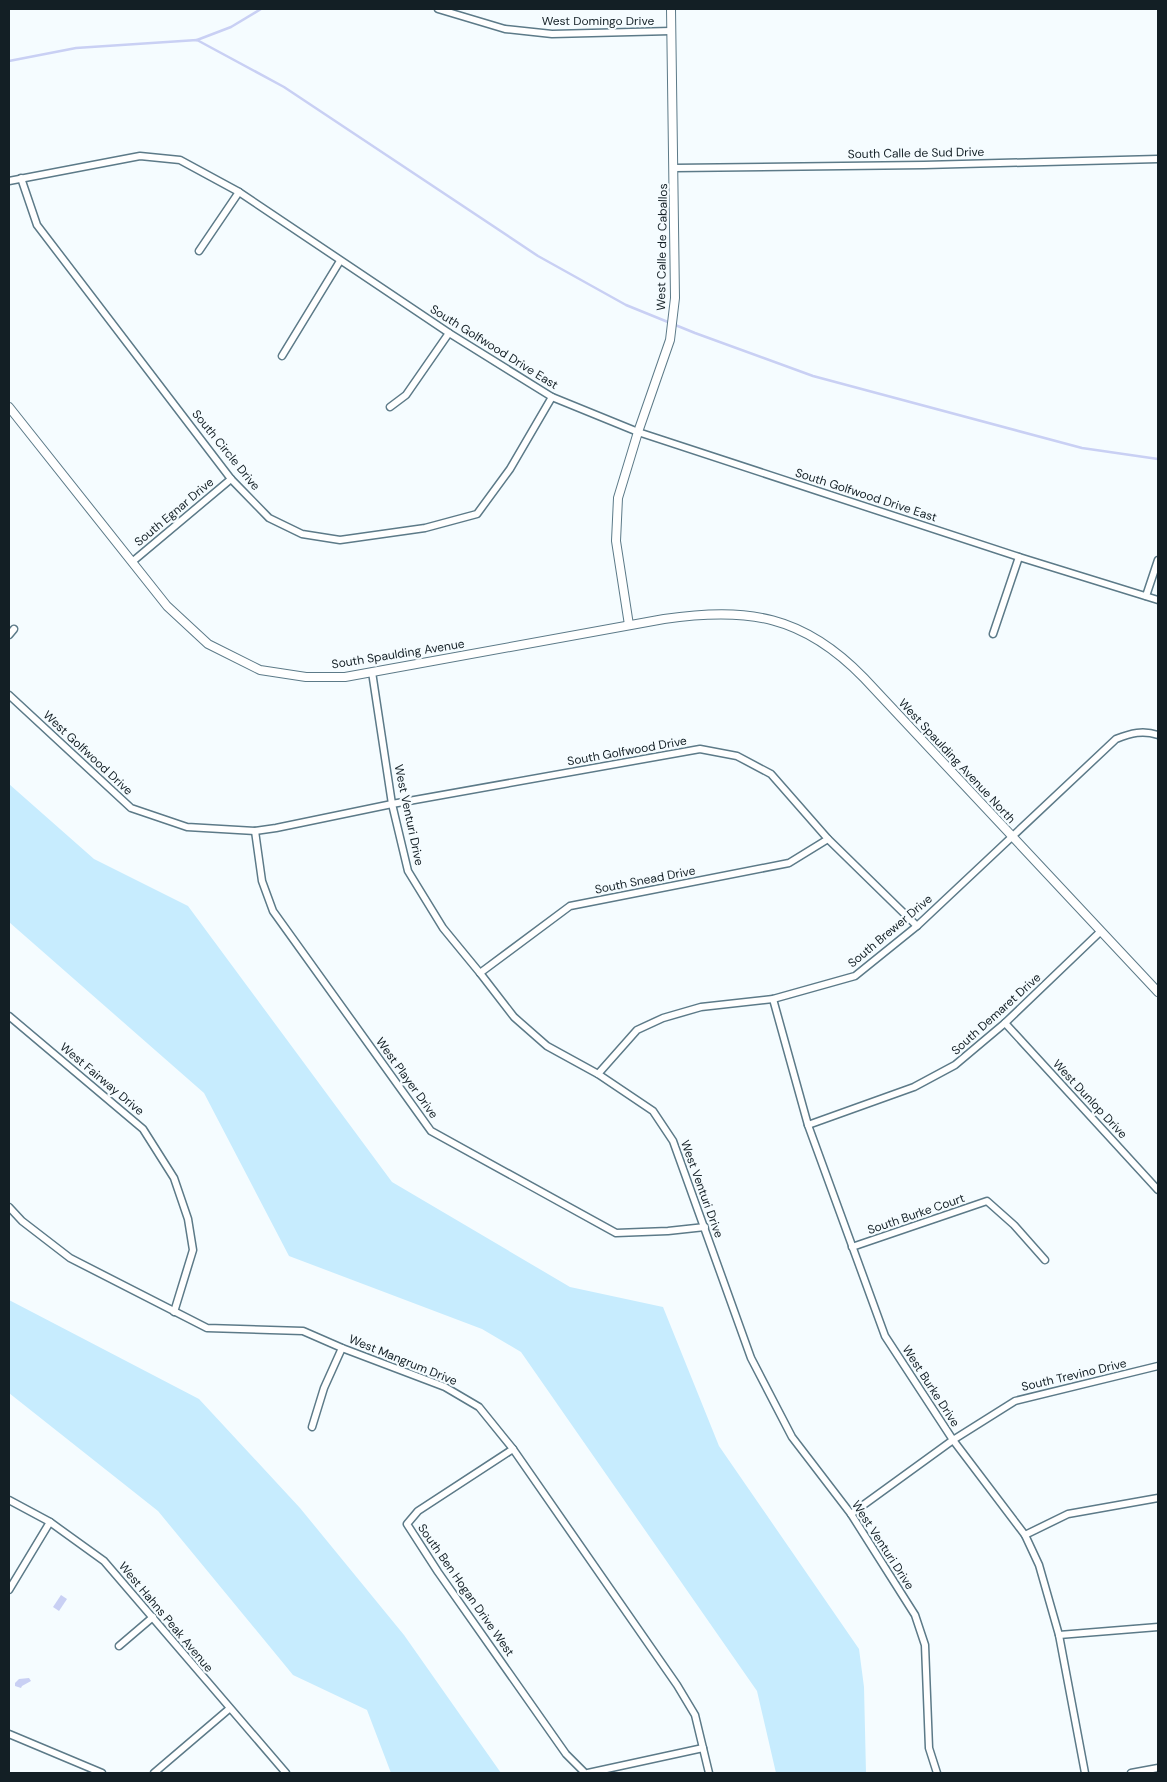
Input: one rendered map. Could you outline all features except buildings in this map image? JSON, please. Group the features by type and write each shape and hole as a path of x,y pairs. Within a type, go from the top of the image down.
{"street":[{"name":"West Domingo Drive","path":"438,9 505,29 544,33 671,32"},
{"name":"West Calle de Caballos","path":"629,625 616,541 618,498 638,432 670,340 675,298 671,9"},
{"name":"South Golfwood Drive East","path":"9,181 140,156 180,160 239,192 449,333 552,397 638,432 1019,557 1158,600"},
{"name":"South Calle de Sud Drive","path":"674,168 924,165 1158,158"},
{"name":"South Circle Drive","path":"21,178 37,225 231,479 269,518 302,534 340,540 426,528 478,514 510,468 552,397"},
{"path":"199,251 239,192"},
{"path":"282,356 340,261"},
{"path":"390,407 406,395 449,333"},
{"name":"South Spaulding Avenue","path":"9,408 167,606 208,644 260,670 306,677 345,677 629,625 712,613 748,615 784,623"},
{"name":"South Egnar Drive","path":"132,562 231,479"},
{"path":"993,634 1019,557"},
{"path":"1146,596 1158,560"},
{"name":"West Spaulding Avenue North","path":"784,623 822,642 854,668 1158,992"},
{"path":"9,635 14,629"},
{"name":"West Venturi Drive","path":"372,672 392,804 408,871 443,928 514,1017 547,1046 598,1074 653,1112 673,1141 751,1358 792,1437 851,1514 916,1615 925,1645 929,1748 937,1773"},
{"name":"West Golfwood Drive","path":"9,695 131,808 187,827 255,831 276,828"},
{"name":"South Brewer Drive","path":"598,1074 637,1030 663,1018 701,1007 773,999 855,976 917,926 1116,739 1131,733 1150,732 1158,735"},
{"name":"South Golfwood Drive","path":"276,828 392,804 700,749 737,756 771,774 859,871 917,926"},
{"name":"West Player Drive","path":"255,831 262,881 272,911 432,1131 616,1233 668,1231 705,1227"},
{"name":"South Snead Drive","path":"480,972 570,906 789,863 828,838"},
{"name":"South Demaret Drive","path":"808,1124 914,1087 955,1065 1005,1023 1102,931"},
{"name":"West Burke Drive","path":"773,999 808,1124 885,1336 953,1440 1025,1535 1039,1565 1059,1635 1085,1773"},
{"name":"West Fairway Drive","path":"9,1016 143,1129 174,1178 188,1219 193,1250 174,1312"},
{"name":"West Dunlop Drive","path":"1005,1023 1158,1190"},
{"name":"South Burke Court","path":"852,1247 987,1202 1014,1225 1045,1260"},
{"name":"West Mangrum Drive","path":"9,1207 22,1221 70,1258 207,1328 303,1331 342,1348 445,1386 479,1407 512,1449 677,1685 695,1715 709,1773"},
{"path":"312,1427 324,1388 342,1348"},
{"name":"South Trevino Drive","path":"851,1514 953,1440 1015,1400 1158,1366"},
{"name":"South Ben Hogan Drive West","path":"512,1449 418,1511 407,1524 438,1572 566,1754 586,1773"},
{"path":"1025,1535 1068,1514 1158,1498"},
{"name":"West Hahns Peak Avenue","path":"9,1500 50,1522 104,1561 229,1709 286,1773"},
{"path":"9,1590 50,1522"},
{"path":"119,1646 153,1617"},
{"path":"1059,1635 1158,1628"},
{"path":"154,1773 229,1709"},
{"path":"9,1734 102,1773"},
{"path":"586,1773 703,1748"},
{"path":"1131,1773 1158,1768"}],"shaded area":[{"path":"9,784 94,859 188,906 392,1182 570,1287 663,1307 719,1446 859,1649 864,1687 866,1773 776,1773 757,1691 521,1352 482,1329 289,1256 204,1093 9,922"},
{"path":"9,1300 199,1399 300,1508 404,1635 501,1773 391,1773 367,1710 293,1675 158,1511 9,1393"},
{"path":"61,1595 67,1599 59,1611 53,1607"},
{"path":"29,1678 31,1681 21,1688 15,1686 19,1679"}],"waterway":[{"path":"197,40 231,27 261,9"},
{"path":"9,61 76,48 197,40 284,87 538,256 626,305 695,333 813,376 1082,448 1158,459"}]}
